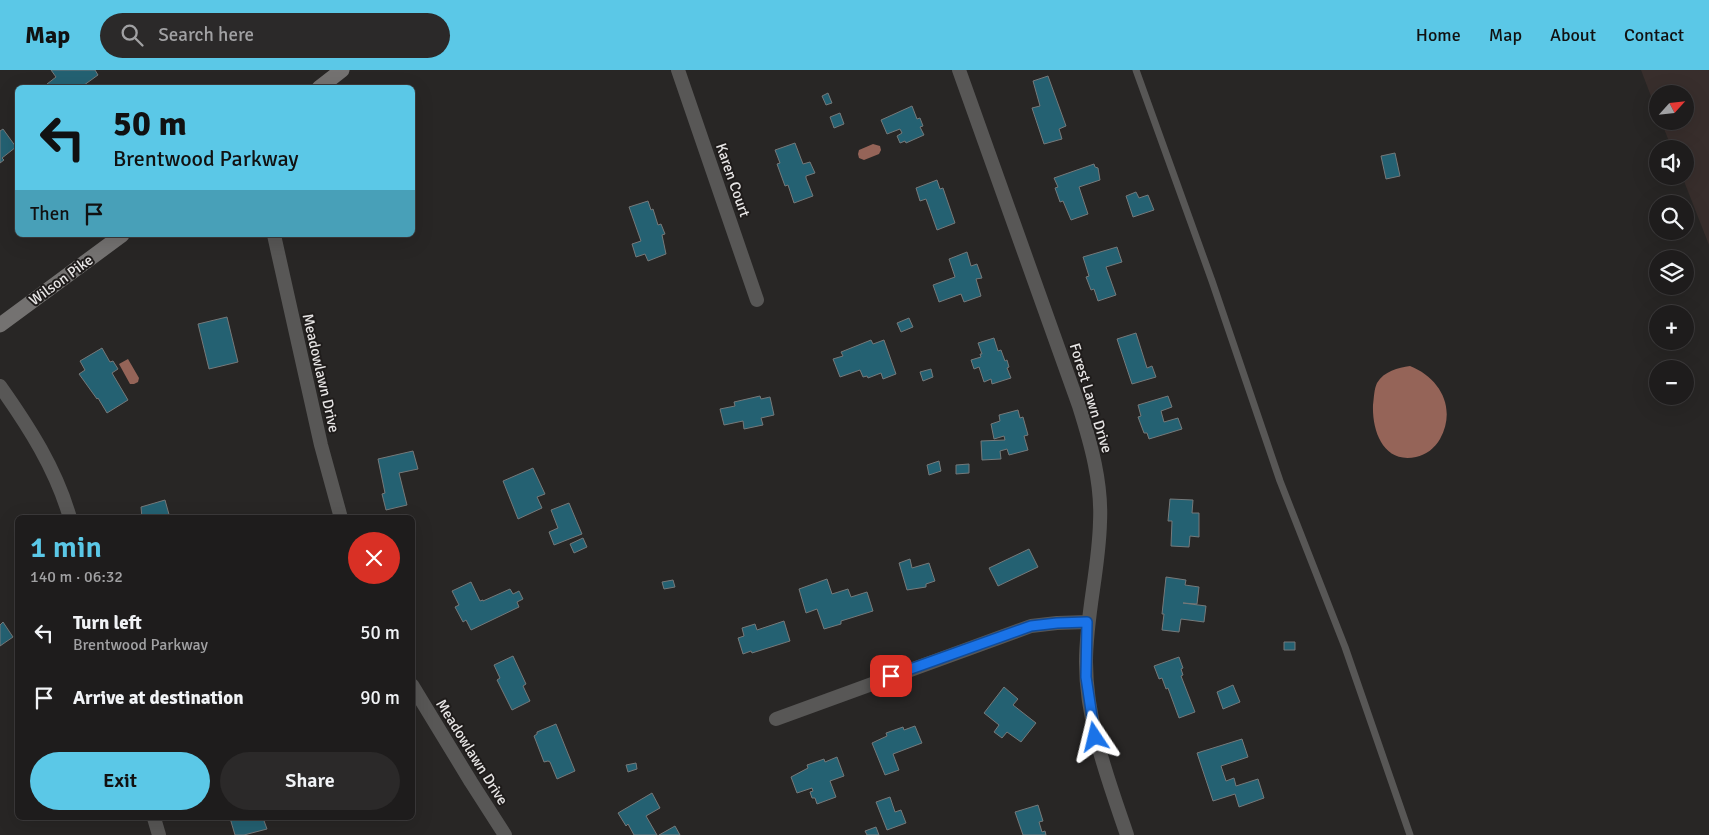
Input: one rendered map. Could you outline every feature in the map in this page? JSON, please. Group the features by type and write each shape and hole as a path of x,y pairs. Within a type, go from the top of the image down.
{"main road":[{"path":"323,85 342,70"},
{"name":"Wilson Pike","path":"0,325 119,237"}],"street":[{"name":"Karen Court","path":"678,70 757,300"},
{"name":"Forest Lawn Drive","path":"959,70 1080,406 1091,446 1100,497 1100,520 1098,553 1087,622 1086,677 1095,737 1127,835"},
{"name":"Meadowlawn Drive","path":"274,237 321,445 340,515"},
{"path":"0,386 40,445 58,482 69,515"},
{"path":"776,718 1031,626 1087,622"},
{"name":"Meadowlawn Drive","path":"415,690 505,835"},
{"path":"155,820 159,835"}],"lane":[{"path":"1136,70 1212,281 1280,481 1345,647 1410,835"}],"shaded area":[{"path":"1641,70 1709,70 1709,245 1694,207 1694,195 1689,195 1686,185 1694,185 1694,140 1668,140 1665,130 1694,130 1694,85 1649,85 1649,91"},
{"path":"873,144 880,146 879,154 864,160 859,158 859,150"},
{"path":"128,359 139,378 138,382 134,384 130,384 119,364"},
{"path":"1410,366 1421,371 1437,386 1443,395 1447,416 1440,439 1433,448 1420,456 1405,458 1396,456 1382,444 1375,426 1373,405 1375,388 1380,379 1392,371"}],"building":[{"path":"51,70 95,70 98,75 84,85 48,85 56,77"},
{"path":"1048,76 1066,126 1059,129 1062,139 1044,144 1032,108 1040,106 1033,81"},
{"path":"828,93 832,103 826,105 822,96"},
{"path":"912,106 917,119 920,118 923,126 920,127 924,135 906,143 905,141 900,143 897,136 902,133 900,129 887,134 881,120"},
{"path":"840,113 844,124 834,128 830,117"},
{"path":"3,129 15,148 2,158 4,160 0,163 0,131"},
{"path":"795,143 803,164 810,162 815,173 806,176 813,196 794,203 788,185 785,186 777,164 780,163 775,150"},
{"path":"1395,153 1400,176 1386,179 1381,156"},
{"path":"1094,164 1098,168 1100,180 1079,187 1088,214 1071,220 1063,201 1060,202 1055,188 1058,187 1054,178"},
{"path":"937,180 940,189 943,188 955,223 937,230 926,199 920,201 916,188"},
{"path":"1136,192 1139,198 1148,195 1154,210 1133,217 1126,196"},
{"path":"648,201 651,210 653,209 658,225 661,224 665,234 662,235 666,254 648,261 645,254 636,257 632,244 641,241 629,207"},
{"path":"1117,247 1122,262 1106,267 1116,295 1098,301 1094,289 1091,290 1086,277 1089,276 1083,257"},
{"path":"967,252 971,266 977,264 982,278 976,279 981,296 964,302 961,294 939,302 933,285 955,277 949,259"},
{"path":"227,317 238,362 209,369 198,324"},
{"path":"909,318 913,327 901,332 897,323"},
{"path":"1136,333 1147,368 1152,366 1156,377 1132,384 1117,339"},
{"path":"994,338 998,351 1001,350 1005,361 1007,360 1009,367 1007,368 1011,378 992,384 991,379 984,382 979,367 974,369 971,360 981,357 980,354 982,354 978,343"},
{"path":"871,340 873,344 884,340 896,374 883,379 881,373 868,378 867,376 863,377 860,370 840,377 833,359 843,356 841,352"},
{"path":"102,348 110,362 113,361 118,369 112,373 128,400 107,413 79,374 85,370 80,361"},
{"path":"931,369 933,377 923,381 920,372"},
{"path":"760,396 761,399 770,397 774,415 761,418 763,425 744,429 743,421 724,425 720,409 735,406 734,402"},
{"path":"1168,396 1172,407 1161,411 1164,422 1178,418 1182,429 1149,439 1147,433 1144,433 1138,417 1141,416 1138,405"},
{"path":"1018,410 1020,418 1023,417 1028,435 1024,436 1028,450 1009,455 1007,449 1000,451 1001,459 982,460 981,441 1005,440 1004,436 994,439 991,424 1000,421 999,415"},
{"path":"413,451 418,469 399,473 407,505 386,510 382,494 385,493 378,459"},
{"path":"939,461 941,471 929,475 927,465"},
{"path":"969,464 969,473 956,474 956,465"},
{"path":"533,468 545,494 537,497 542,508 518,519 503,481"},
{"path":"1170,499 1193,500 1192,513 1199,513 1199,537 1190,536 1189,547 1171,546 1172,521 1168,521"},
{"path":"165,500 169,515 142,515 141,507"},
{"path":"569,503 582,534 554,545 549,532 558,528 551,510"},
{"path":"583,538 587,547 574,553 570,544"},
{"path":"1029,549 1038,567 998,586 989,568"},
{"path":"910,559 912,568 929,563 935,581 926,584 926,587 907,590 899,563"},
{"path":"1166,577 1186,580 1185,585 1199,587 1197,604 1183,603 1206,606 1204,622 1181,619 1179,632 1162,630"},
{"path":"827,579 832,594 848,589 851,597 867,592 873,611 841,621 841,624 824,629 817,609 806,613 799,589"},
{"path":"673,580 675,587 664,589 662,582"},
{"path":"471,582 480,601 510,589 513,594 519,591 523,599 517,602 519,607 471,630 466,620 463,622 455,607 459,605 452,591"},
{"path":"784,621 790,641 743,654 738,638 744,636 742,628 755,624 757,630"},
{"path":"3,622 13,637 0,646 0,625"},
{"path":"1284,642 1295,642 1295,650 1284,650"},
{"path":"513,656 526,684 523,686 530,701 512,710 497,680 500,678 494,665"},
{"path":"1179,657 1183,668 1181,669 1183,675 1181,676 1195,712 1179,718 1168,688 1166,689 1162,678 1159,679 1154,666"},
{"path":"1233,685 1240,702 1223,709 1217,692"},
{"path":"1004,687 1018,699 1013,705 1036,723 1021,742 1007,732 1002,738 994,732 999,725 984,713"},
{"path":"556,724 575,771 557,779 550,762 544,762 534,736 537,732"},
{"path":"915,726 922,743 893,754 899,770 885,775 872,743 887,736 886,733 903,727 904,730"},
{"path":"1242,739 1248,757 1221,766 1226,781 1234,778 1236,786 1258,779 1264,798 1239,807 1235,794 1213,801 1197,753"},
{"path":"837,757 844,776 830,781 836,797 817,804 810,792 813,791 812,788 797,793 791,777 808,768 807,765 824,759 825,762"},
{"path":"636,763 637,769 628,772 626,765"},
{"path":"652,793 660,808 646,816 657,835 634,835 628,824 626,826 618,813"},
{"path":"890,797 895,812 901,810 906,823 887,830 876,802"},
{"path":"1038,805 1043,821 1039,822 1042,832 1045,831 1046,835 1023,835 1015,812"},
{"path":"231,820 264,820 267,829 244,835 235,835"},
{"path":"675,826 680,835 659,835"},
{"path":"876,827 879,835 867,835 865,831"}],"route":[{"path":"891,676 1031,626 1087,622 1086,677 1095,737"}]}
